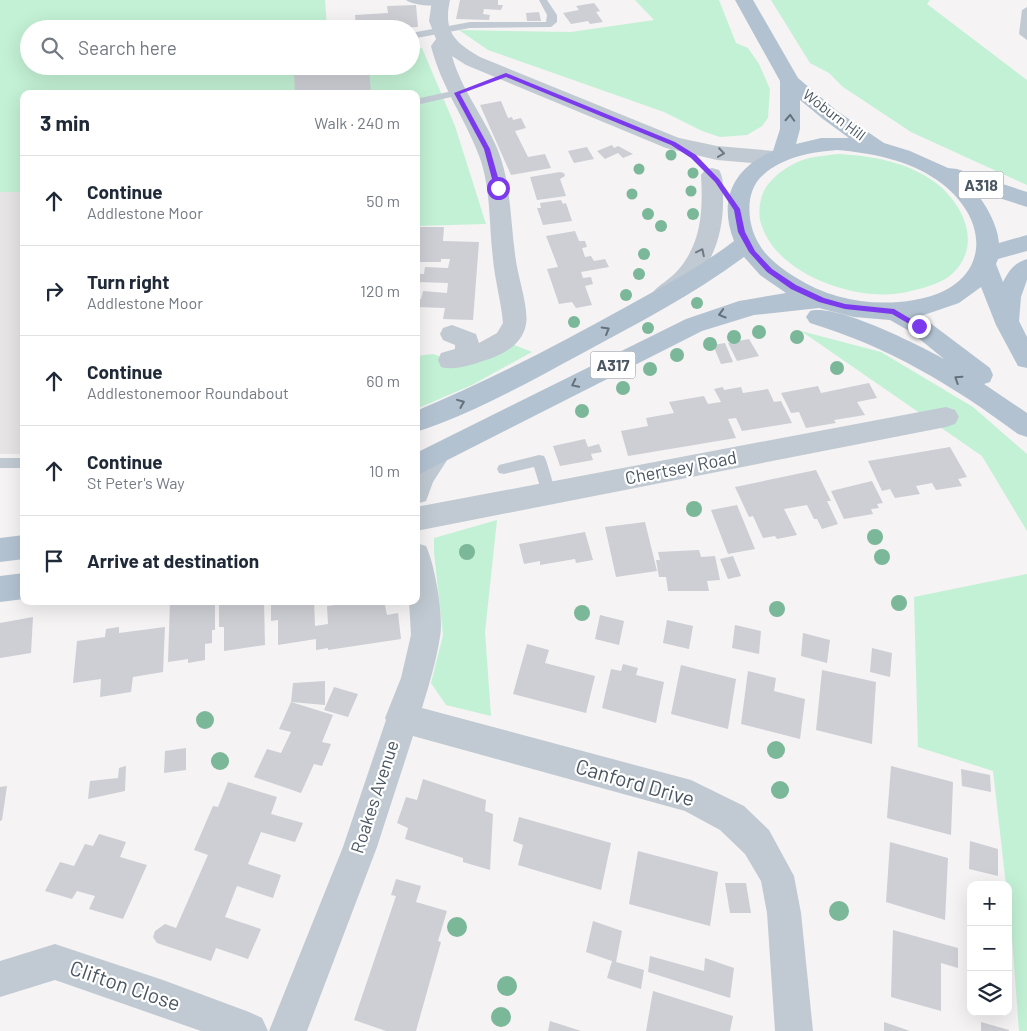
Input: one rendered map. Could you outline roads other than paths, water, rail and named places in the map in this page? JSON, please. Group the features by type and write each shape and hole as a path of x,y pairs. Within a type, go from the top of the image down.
{"main road":[{"name":"Woburn Hill","path":"744,0 790,81 830,115 878,148"},
{"name":"Woburn Hill","path":"778,156 790,129 790,81"},
{"path":"838,143 878,148 917,160 934,169 955,183 971,200 978,211 988,236 986,259 978,277 952,297 928,306 894,312 845,307 821,300 793,287 770,271 752,252 741,232 737,209 740,194 747,180 759,168 778,156 799,148 838,143"},
{"name":"A318","path":"934,169 1027,200"},
{"name":"A317","path":"420,420 476,397 580,345 726,261 747,243"},
{"path":"986,259 1027,243"},
{"path":"986,259 1008,325 1027,359"},
{"path":"1008,325 1008,301 1012,282 1027,267"},
{"name":"A317","path":"427,460 719,314 789,300 821,300"},
{"path":"755,306 801,312 841,322 894,345 944,370 1003,409 1027,428"},
{"path":"894,312 919,326 981,375 1027,419"},
{"path":"0,550 20,548"},
{"path":"0,588 20,586"}],"street":[{"path":"440,2 438,15 443,35 440,46 443,61 470,88 475,125 492,164 498,188 504,261 515,323 513,332 504,341 489,349 459,357 467,340 452,334"},
{"path":"443,35 462,55 673,144 694,157 712,175 737,209"},
{"path":"470,88 506,75"},
{"path":"673,144 717,153 778,156"},
{"path":"657,300 686,276 700,256 710,233 714,210 712,175"},
{"name":"Chertsey Road","path":"420,518 946,417"},
{"path":"420,481 427,460"},
{"name":"Roakes Avenue","path":"288,1031 360,847 401,718 416,678 426,636 420,577"},
{"name":"Canford Drive","path":"401,718 691,796 732,818 757,842 777,876 784,913 794,1031"},
{"name":"Clifton Close","path":"0,979 55,962 163,998 249,1031"}],"lane":[{"path":"410,0 440,2"},
{"path":"420,36 443,35 470,25 548,25 552,22 552,15 543,0"},
{"path":"1027,10 1024,34 1027,37"},
{"path":"420,101 470,88"},
{"path":"504,469 539,460 549,493"},
{"path":"0,463 20,463"}]}
